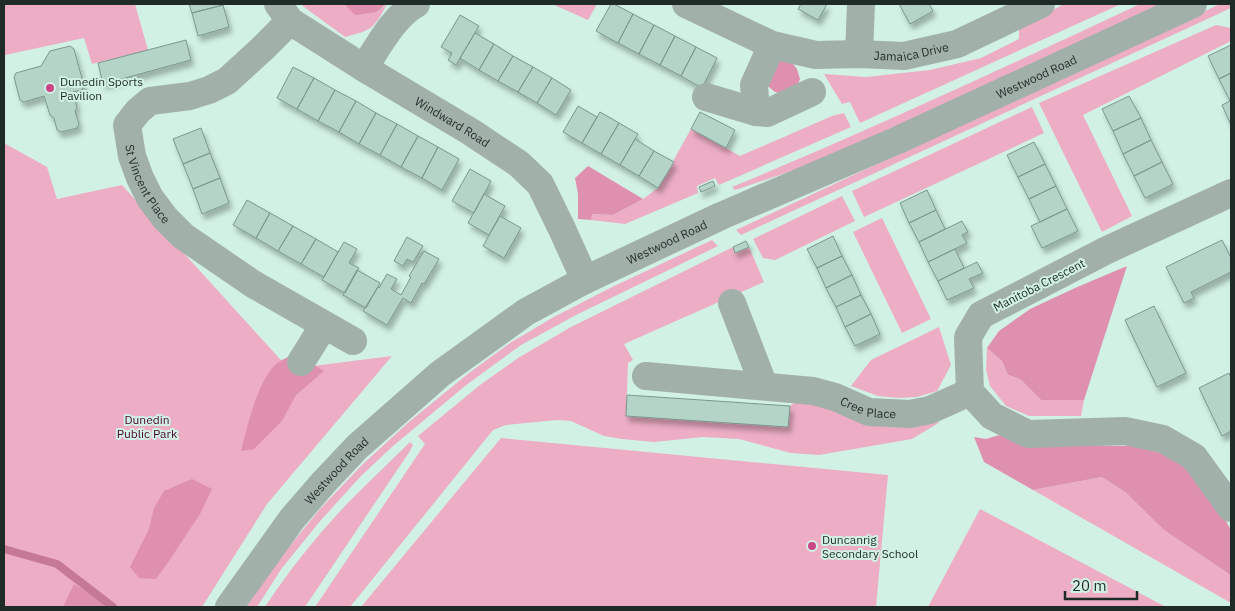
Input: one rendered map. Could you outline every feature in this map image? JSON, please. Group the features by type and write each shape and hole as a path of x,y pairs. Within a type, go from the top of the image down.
{"street":[{"path":"364,68 387,33 408,8 416,4"},
{"name":"Jamaica Drive","path":"686,4 772,46 816,55 904,56 957,44 1041,4"},
{"path":"859,54 860,4"},
{"name":"Westwood Road","path":"229,607 292,519 357,448 440,374 526,312 584,280 721,216 898,140 1193,4"},
{"name":"Windward Road","path":"284,12 364,68 471,132 519,164 540,184 584,280"},
{"name":"St Vincent Place","path":"284,12 262,49 227,81 209,90 190,96 150,102 138,110 127,125 132,156 150,198 183,236 253,284 353,341"},
{"path":"756,112 754,85 772,46"},
{"path":"706,97 756,112 767,113 812,92"},
{"name":"Manitoba Crescent","path":"970,392 968,337 980,315 1107,250 1231,193"},
{"path":"732,302 764,386"},
{"path":"301,362 324,325"},
{"name":"Cree Place","path":"646,376 813,391 835,397 869,412 910,414 930,410 970,392"},
{"path":"970,392 992,416 1028,434 1125,431 1163,439 1194,458 1231,508"}],"green space":[{"path":"4,4 135,4 148,50 92,64 84,38 5,55 4,59"},
{"path":"300,4 345,4 347,7 377,12 387,4 375,24 367,30 345,37"},
{"path":"552,4 597,4 588,20"},
{"path":"1064,4 1121,4 860,123 850,102 842,104 824,74 866,77 930,70 981,58 1019,39 1019,28"},
{"path":"1140,4 1162,4 847,150 735,190 732,187 886,121"},
{"path":"1220,4 1231,4 1231,8 741,235 736,230"},
{"path":"1216,25 1231,28 1231,41 1083,115 1132,216 1102,232 1039,103"},
{"path":"1032,107 1044,133 864,217 852,191"},
{"path":"844,113 851,127 719,185 715,178 697,186 698,193 625,224 591,220 591,214 613,215 643,199 658,188 691,129 740,156 832,116"},
{"name":"Dunedin Public Park","path":"4,143 47,167 57,199 122,185 289,369 392,356 267,504 202,607 4,607"},
{"path":"842,196 855,221 775,260 763,258 753,239"},
{"path":"882,218 931,319 902,333 853,232"},
{"path":"712,240 718,246 576,315 521,345 465,386 393,446 361,476 321,520 282,568 257,607 246,607 271,569 320,509 363,464 410,421 469,373 510,343 552,318 610,288"},
{"path":"733,247 735,253 749,247 764,282 624,344 633,360 628,363 626,416 788,427 790,406 798,400 900,427 940,422 912,439 819,455 791,453 739,439 703,437 654,442 622,439 604,436 571,421 557,420 506,425 493,430 350,607 315,607 425,444 418,436 480,385 518,358 571,327"},
{"path":"939,327 951,365 937,391 917,397 899,398 878,396 851,386 871,360"},
{"path":"987,348 1002,361 1008,375 1020,379 1041,400 1084,400 1081,416 1029,416 1006,406 990,386 986,370"},
{"name":"Duncanrig Secondary School","path":"501,438 888,475 876,607 361,607"},
{"path":"410,442 413,445 410,451 305,607 265,607 292,568 323,531 352,499"},
{"path":"1102,477 1125,492 1164,530 1229,574 1231,577 1231,603 1033,490"},
{"path":"980,509 1166,607 928,607"}],"shaded area":[{"path":"345,4 386,4 377,12 355,15"},
{"path":"781,59 793,64 797,69 800,79 795,91 787,95 775,92 764,83"},
{"path":"588,166 643,199 613,215 592,214 591,220 578,219 578,194 575,178"},
{"path":"1127,266 1084,400 1041,400 1020,379 1008,375 1002,361 987,348 999,331 1030,309"},
{"path":"295,353 324,371 296,395 282,421 254,449 241,451 246,430 263,382 275,365"},
{"path":"999,435 1020,444 1133,446 1173,456 1203,480 1231,530 1231,577 1164,530 1125,492 1102,477 1033,490 984,462 974,437 986,439"},
{"path":"192,479 212,489 200,514 156,579 139,578 130,567 149,529 154,508 164,491"},
{"path":"74,584 112,607 63,607"}],"building":[{"path":"189,4 223,4 223,5 192,13"},
{"path":"611,4 633,14 618,43 596,31"},
{"path":"801,4 827,4 818,20 798,9"},
{"path":"899,4 929,4 933,11 910,24"},
{"path":"223,5 229,27 198,36 192,13"},
{"path":"633,14 654,25 639,54 618,43"},
{"path":"460,15 479,26 456,65 448,60 452,53 441,47"},
{"path":"654,25 675,36 660,65 639,54"},
{"path":"475,33 494,44 479,70 460,58"},
{"path":"675,36 696,47 681,76 660,65"},
{"path":"186,40 191,60 103,84 98,63"},
{"path":"494,44 513,56 498,81 479,70"},
{"path":"1231,45 1231,73 1219,79 1208,56"},
{"name":"Dunedin Sports Pavilion","path":"70,46 74,49 84,86 82,90 73,92 77,108 75,111 79,124 77,128 61,132 57,130 44,96 24,102 20,100 14,77 16,73 41,66 50,51"},
{"path":"696,47 717,58 702,88 681,76"},
{"path":"513,56 533,67 518,92 498,81"},
{"path":"293,67 314,78 297,109 277,98"},
{"path":"533,67 552,78 537,103 518,92"},
{"path":"1231,73 1231,101 1230,101 1219,79"},
{"path":"314,78 335,90 318,121 297,109"},
{"path":"552,78 571,90 556,115 537,103"},
{"path":"335,90 356,101 339,132 318,121"},
{"path":"1129,96 1141,118 1113,131 1102,109"},
{"path":"356,101 376,113 359,144 339,132"},
{"path":"1231,101 1231,125 1222,105"},
{"path":"578,106 597,117 582,143 563,132"},
{"path":"600,112 619,123 601,154 582,143"},
{"path":"700,112 735,130 726,148 691,129"},
{"path":"376,113 397,124 380,155 359,144"},
{"path":"1141,118 1151,140 1123,154 1113,131"},
{"path":"619,123 638,134 620,165 601,154"},
{"path":"397,124 418,136 401,167 380,155"},
{"path":"201,128 210,153 183,164 173,139"},
{"path":"418,136 438,147 422,178 401,167"},
{"path":"635,139 654,151 639,176 620,165"},
{"path":"1151,140 1162,162 1134,176 1123,154"},
{"path":"1034,142 1045,164 1018,177 1007,155"},
{"path":"438,147 459,159 442,190 422,178"},
{"path":"654,151 674,162 658,188 639,176"},
{"path":"210,153 220,178 193,189 183,164"},
{"path":"1162,162 1173,184 1145,198 1134,176"},
{"path":"1045,164 1056,186 1029,199 1018,177"},
{"path":"470,169 491,181 474,213 452,201"},
{"path":"220,178 229,203 202,214 193,189"},
{"path":"713,181 715,186 701,192 699,187"},
{"path":"1056,186 1067,209 1040,222 1029,199"},
{"path":"927,190 936,210 909,223 900,203"},
{"path":"484,194 505,206 489,235 468,223"},
{"path":"247,200 270,213 256,238 233,225"},
{"path":"1067,209 1078,231 1042,248 1031,226"},
{"path":"936,210 945,229 919,242 909,223"},
{"path":"270,213 293,226 278,251 256,238"},
{"path":"500,216 521,228 504,258 483,246"},
{"path":"962,221 968,232 962,235 967,243 928,262 919,242"},
{"path":"293,226 316,239 301,264 278,251"},
{"path":"833,236 842,256 817,268 807,249"},
{"path":"407,237 423,246 413,262 407,259 403,266 394,261"},
{"path":"316,239 338,252 324,277 301,264"},
{"path":"1222,240 1231,258 1231,272 1191,292 1194,298 1184,303 1166,267"},
{"path":"746,241 749,247 735,253 733,247"},
{"path":"344,242 357,249 349,263 359,268 345,293 322,280"},
{"path":"955,249 964,268 938,281 928,262"},
{"path":"424,251 439,259 411,303 403,298 387,325 363,311 387,274 397,279 391,289 401,295 411,277 409,276"},
{"path":"842,256 852,275 826,288 817,268"},
{"path":"977,262 983,273 969,279 974,288 947,300 938,281"},
{"path":"357,270 380,283 366,308 343,295"},
{"path":"852,275 861,295 836,307 826,288"},
{"path":"861,295 871,314 845,327 836,307"},
{"path":"1154,306 1186,373 1157,387 1125,320"},
{"path":"871,314 880,334 855,346 845,327"},
{"path":"1229,373 1231,378 1231,431 1222,436 1199,388"},
{"path":"627,395 790,406 788,427 626,416"}],"waterway":[{"path":"4,549 57,564 113,607"}],"place":[{"name":"Dunedin Sports Pavilion","path":"50,88"},
{"name":"Duncanrig Secondary School","path":"812,546"}]}
